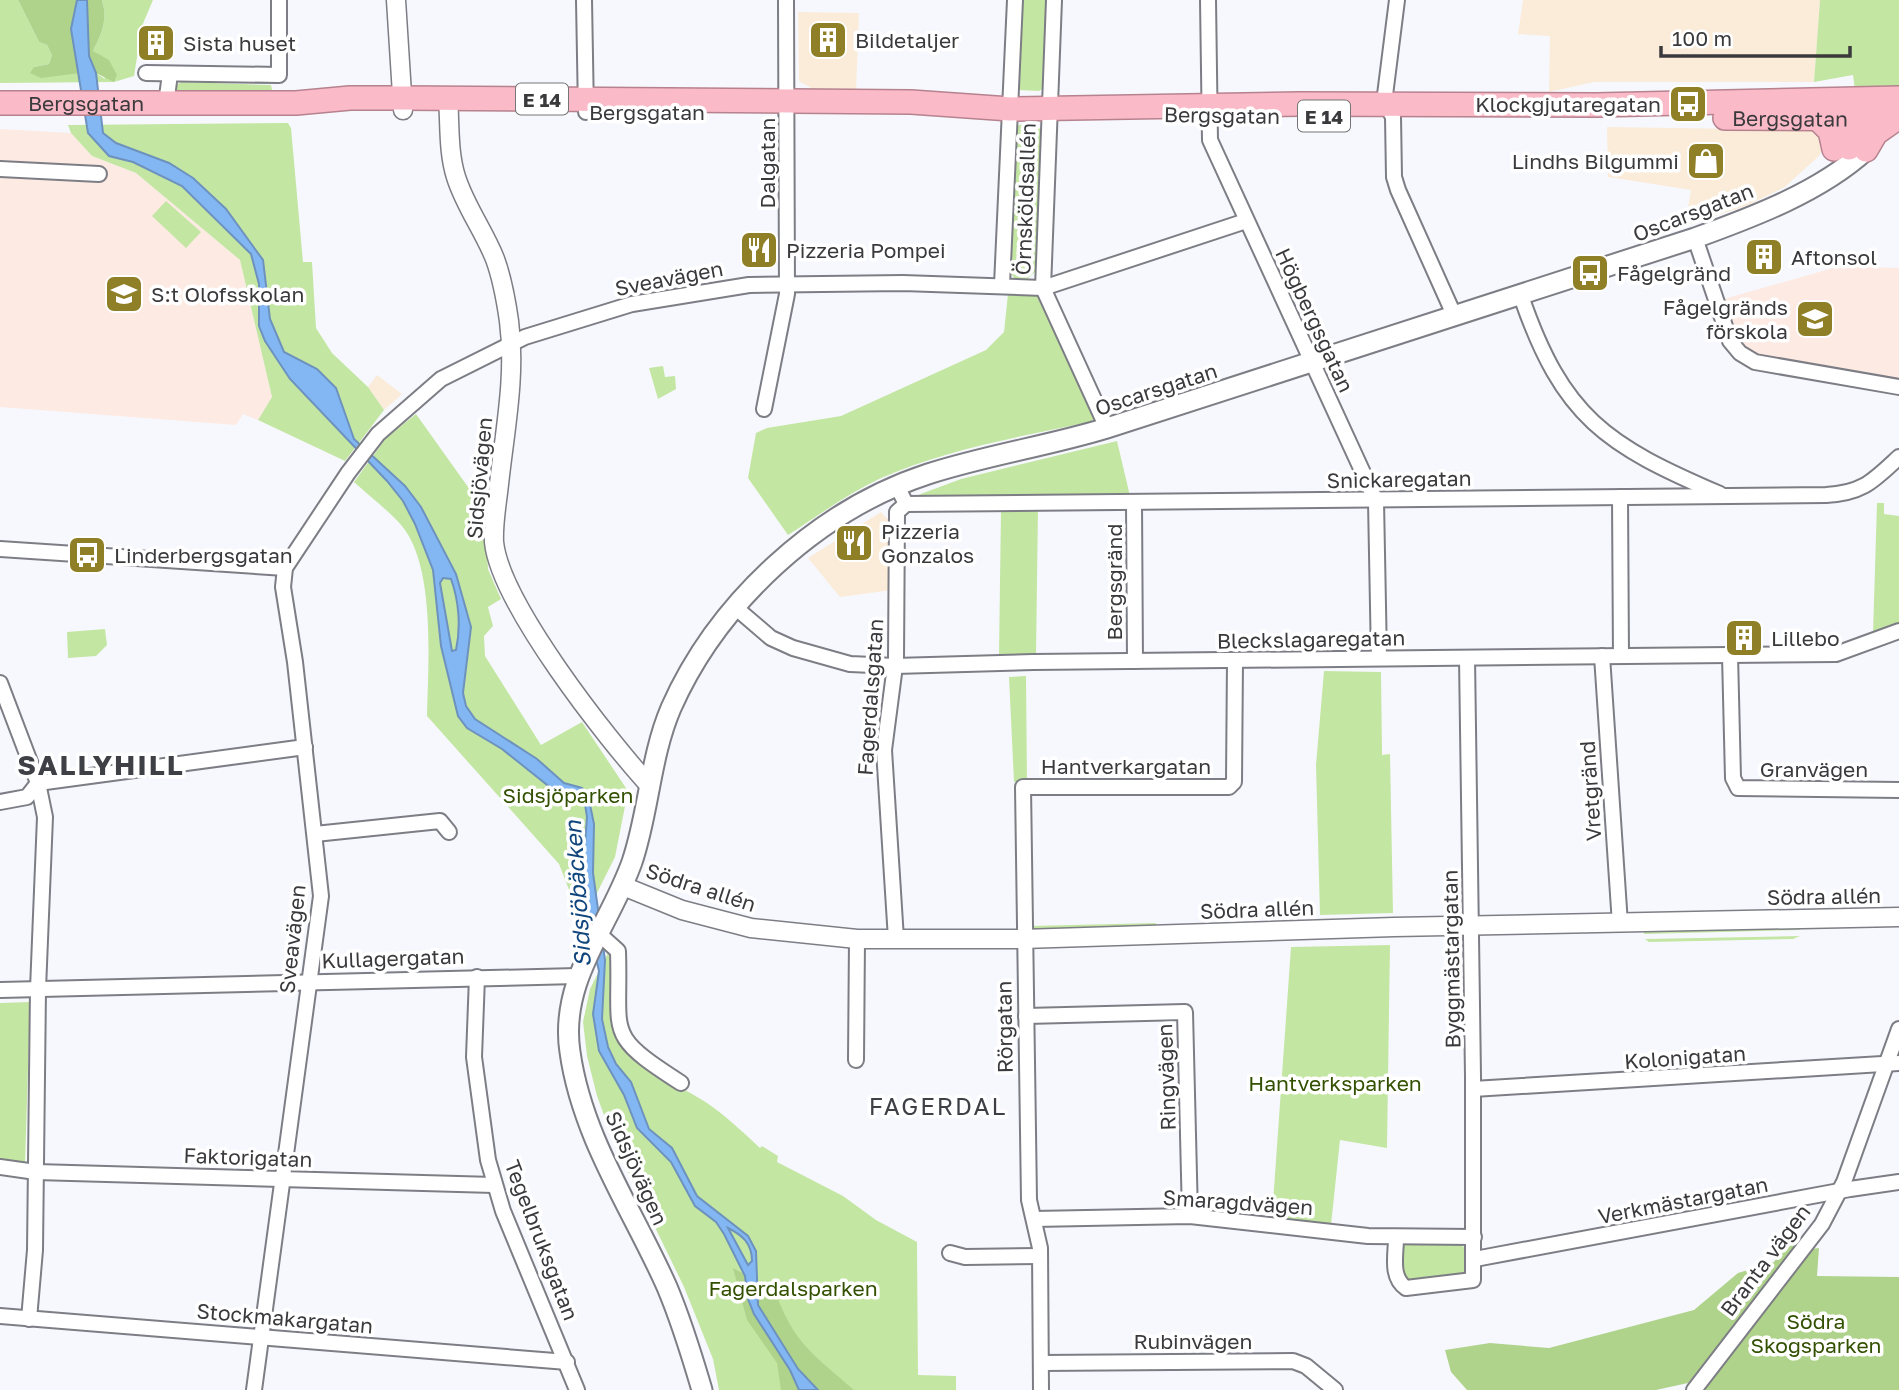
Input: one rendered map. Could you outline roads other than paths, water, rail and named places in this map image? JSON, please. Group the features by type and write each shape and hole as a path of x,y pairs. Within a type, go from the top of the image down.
{"highway":[{"name":"Bergsgatan","path":"1390,111 1835,100 1898,112"},
{"path":"1835,100 1849,113 1853,121 1850,149"},
{"name":"Bergsgatan","path":"0,103 296,103 350,110 403,104 788,106 911,115 956,107 1390,111 1853,121 1898,112"},
{"path":"1850,149 1876,133 1898,112"},
{"path":"1819,120 1850,149"}],"main road":[{"name":"Oscarsgatan","path":"650,786 670,710 709,641 777,563 850,510 897,486 966,463 1045,447 1107,428 1696,238 1739,222 1835,173 1850,149"},
{"name":"Oscarsgatan","path":"1806,189 1850,149"},
{"path":"619,894 639,841 650,786"},
{"name":"Sidsjövägen","path":"619,894 604,937 582,968 567,1023 577,1083 601,1156 668,1289 702,1390"}],"street":[{"name":"Bergsgatan","path":"146,73 279,75 279,0"},
{"path":"396,0 403,104"},
{"path":"584,0 586,106"},
{"name":"Dalgatan","path":"764,409 787,283 786,0"},
{"name":"Örnsköldsallén","path":"1002,285 1015,0"},
{"name":"Örnsköldsallén","path":"1054,0 1043,288 1107,428"},
{"name":"Högbergsgatan","path":"1208,0 1210,140 1376,500 1379,658"},
{"path":"1397,0 1390,111 1394,177 1455,317"},
{"path":"166,104 170,74"},
{"name":"Sidsjövägen","path":"449,105 456,177 494,258 502,284 510,343 512,383 495,515 494,542 499,565 509,589 543,644 615,748 650,786"},
{"path":"0,169 99,174"},
{"name":"Sveavägen","path":"254,1390 321,896 305,747 283,587 285,568 376,436 441,379 510,343 605,312 657,299 736,287 787,283 1002,285 1043,288 1246,221"},
{"path":"1696,238 1730,341 1740,353 1755,362 1899,387"},
{"path":"1521,296 1536,338 1557,380 1584,415 1617,444 1661,469 1725,496"},
{"name":"Snickaregatan","path":"906,504 1847,494 1865,488 1899,457"},
{"path":"897,486 906,504"},
{"path":"1620,498 1621,656"},
{"name":"Bergsgränd","path":"1134,503 1135,661"},
{"name":"Fagerdalsgatan","path":"896,939 884,750 895,666 897,512 906,504"},
{"path":"0,549 285,568"},
{"name":"Bleckslagaregatan","path":"736,608 771,638 793,648 850,664 895,666 1836,654 1899,631"},
{"name":"Granvägen","path":"1730,655 1733,778 1738,788 1899,790"},
{"name":"Vretgränd","path":"1602,656 1620,924"},
{"name":"Byggmästargatan","path":"1467,658 1475,1259"},
{"name":"Hantverkargatan","path":"1023,787 1228,786 1234,782 1235,661"},
{"path":"0,683 38,783 45,817 38,989 35,1250 29,1319"},
{"path":"0,802 27,797 38,783 305,747"},
{"name":"Rörgatan","path":"1023,787 1023,939 1029,1200 1040,1256 1041,1390"},
{"path":"315,834 440,821 449,832"},
{"name":"Södra allén","path":"619,894 751,928 858,939 1023,939 1899,917"},
{"path":"604,937 618,951 617,1011 620,1033 628,1045 681,1083"},
{"path":"856,1060 858,939"},
{"name":"Kullagergatan","path":"0,990 477,977 582,968"},
{"name":"Tegelbruksgatan","path":"477,977 473,1032 475,1069 494,1185 577,1390"},
{"name":"Ringvägen","path":"1026,1016 1185,1012 1190,1216"},
{"name":"Branta vägen","path":"1694,1390 1752,1311 1805,1249 1839,1191 1892,1063 1899,1030"},
{"name":"Kolonigatan","path":"1474,1089 1892,1063"},
{"name":"Faktorigatan","path":"0,1167 36,1172 494,1185"},
{"name":"Verkmästargatan","path":"1475,1259 1899,1182"},
{"name":"Smaragdvägen","path":"1034,1219 1190,1216 1395,1238 1474,1237"},
{"path":"1395,1238 1395,1274 1398,1282 1406,1288 1473,1280 1475,1259"},
{"path":"950,1253 965,1257 1040,1256"},
{"name":"Stockmakargatan","path":"0,1316 566,1362"},
{"name":"Rubinvägen","path":"1041,1363 1293,1361 1306,1366 1335,1390"}],"water":[{"path":"77,0 87,0 89,56 96,73 103,133 116,143 169,163 193,178 226,209 263,260 270,319 284,352 317,369 336,388 354,439 405,486 421,507 456,574 471,627 463,693 466,706 475,719 537,759 564,783 582,788 588,795 594,824 593,873 605,960 602,1019 608,1047 616,1064 631,1082 649,1129 672,1148 697,1196 748,1236 756,1251 758,1305 798,1369 818,1390 799,1390 790,1370 754,1314 748,1299 745,1276 724,1234 716,1222 695,1206 671,1162 637,1128 624,1095 599,1051 593,1014 599,971 581,897 587,817 585,804 578,795 551,788 502,749 467,728 458,716 441,646 433,570 403,501 290,379 265,341 259,326 259,284 251,254 182,186 133,162 109,156 88,133 71,29","holes":["443,578 451,579 457,605 458,641 456,650 452,651 440,583","728,1228 748,1244 752,1255 752,1261 748,1265"]}],"place":[{"name":"Bildetaljer","path":"828,40"},
{"name":"Sista huset","path":"156,43"},
{"name":"Klockgjutaregatan","path":"1688,104"},
{"name":"Lindhs Bilgummi","path":"1706,161"},
{"name":"Pizzeria Pompei","path":"759,250"},
{"name":"Aftonsol","path":"1764,257"},
{"name":"Fågelgränd","path":"1590,273"},
{"name":"S:t Olofsskolan","path":"124,294"},
{"name":"Fågelgränds förskola","path":"1815,319"},
{"name":"Pizzeria Gonzalos","path":"854,543"},
{"name":"Linderbergsgatan","path":"87,555"},
{"name":"Lillebo","path":"1744,638"}],"district":[{"name":"SALLYHILL","path":"101,764"},
{"name":"FAGERDAL","path":"938,1105"}],"park label":[{"name":"Sidsjöparken","path":"568,795"},
{"name":"Hantverksparken","path":"1335,1083"},
{"name":"Fagerdalsparken","path":"793,1288"},
{"name":"Södra Skogsparken","path":"1816,1333"}],"water label":[{"name":"Sidsjöbäcken","path":"577,894"}]}
